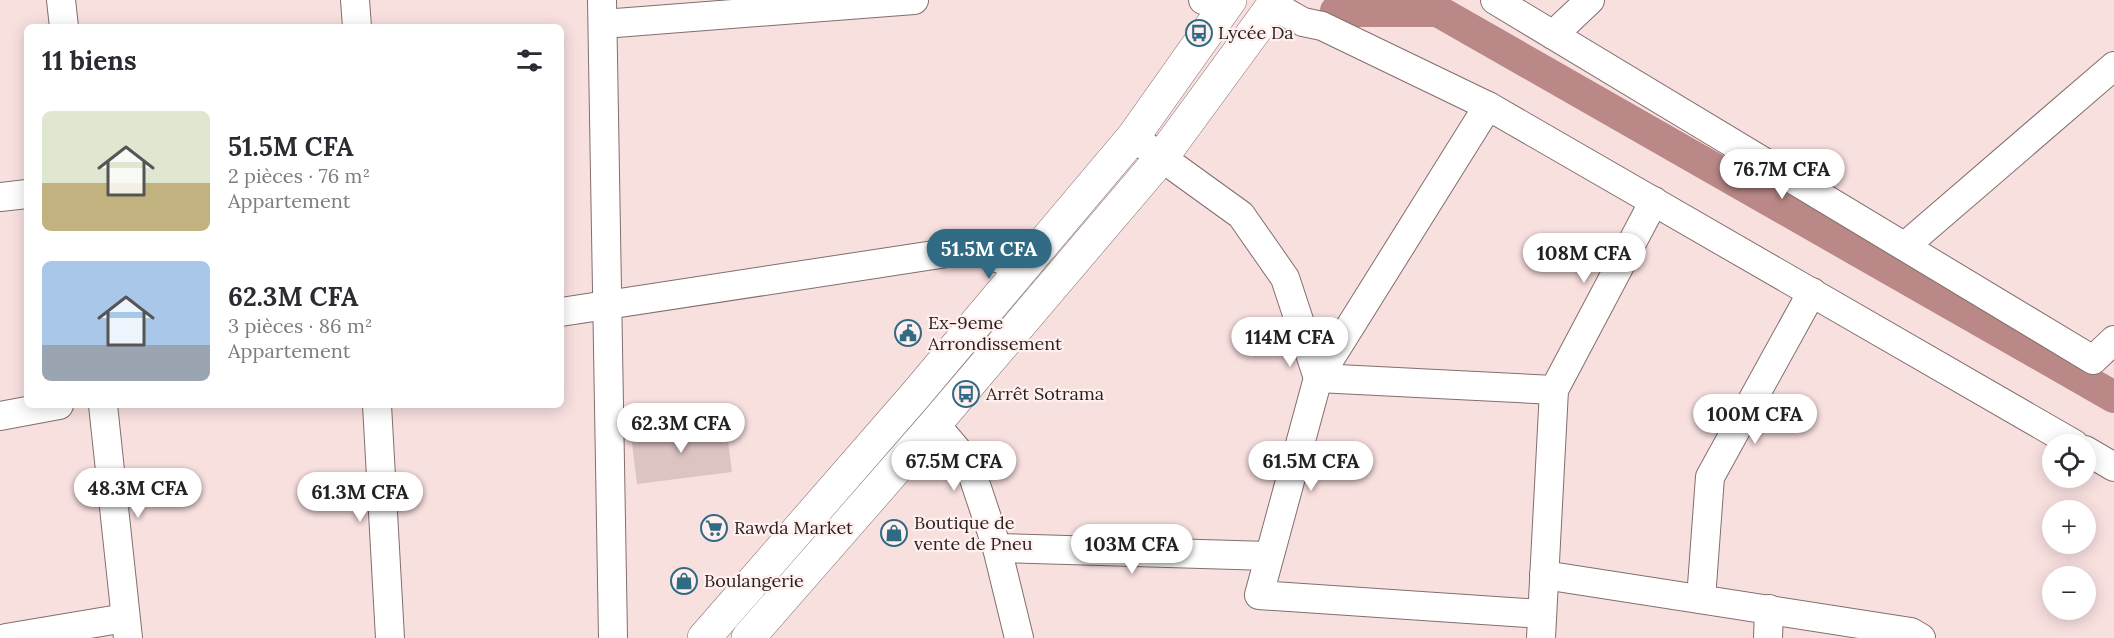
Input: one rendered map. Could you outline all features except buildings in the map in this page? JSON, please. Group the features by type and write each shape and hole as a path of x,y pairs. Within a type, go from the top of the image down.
{"highway":[{"path":"704,638 905,407 1133,137 1220,1"},
{"path":"748,638 935,424 1162,157 1275,3"}],"street":[{"path":"61,0 64,24"},
{"path":"355,0 357,24"},
{"path":"613,638 603,12 914,0"},
{"path":"1495,0 2093,360 2114,340"},
{"path":"1553,35 1590,0"},
{"path":"1275,3 1303,22 1322,26 1488,106 2057,434"},
{"path":"1905,246 2114,66"},
{"path":"1488,106 1318,378 1259,595 1541,626 1554,390 1654,201"},
{"path":"1133,137 1241,215 1285,278 1318,378"},
{"path":"0,197 24,194"},
{"path":"564,311 973,249 1022,267"},
{"path":"1701,599 1710,477 1812,292"},
{"path":"1318,378 1554,390"},
{"path":"0,416 43,408"},
{"path":"6,638 126,628 103,408"},
{"path":"377,408 390,638"},
{"path":"935,424 969,464 997,548 1019,638"},
{"path":"2096,456 2114,467"},
{"path":"997,548 1269,556"},
{"path":"1544,575 1911,632 1922,638"},
{"path":"1767,638 1769,609"}],"waterway":[{"path":"1336,11 1438,11 2114,397"}],"place":[{"name":"Lycée Da","path":"1199,33"},
{"name":"Ex-9eme Arrondissement","path":"908,333"},
{"name":"Arrêt Sotrama","path":"966,394"},
{"name":"Rawda Market","path":"714,528"},
{"name":"Boutique de vente de Pneu","path":"894,533"},
{"name":"Boulangerie","path":"684,581"}]}
